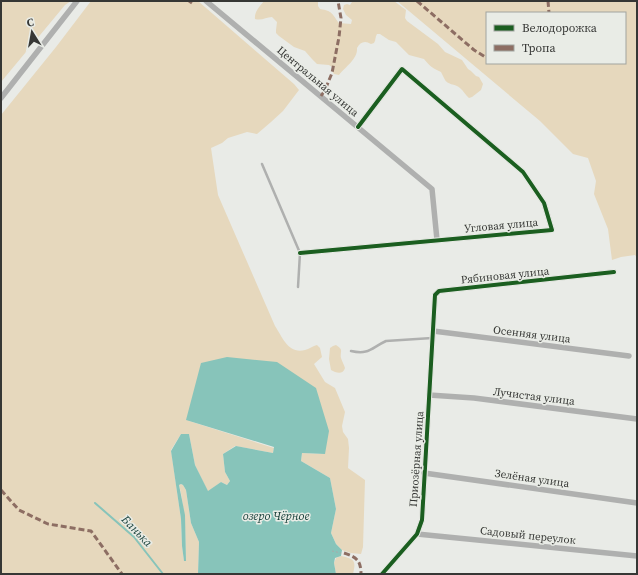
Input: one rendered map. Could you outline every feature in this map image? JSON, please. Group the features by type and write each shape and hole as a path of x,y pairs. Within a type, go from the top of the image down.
{"street":[{"path":"1,98 77,1"},
{"name":"Центральная улица","path":"206,1 432,189 437,240"},
{"name":"Угловая улица","path":"300,254 552,230 544,203 524,172 402,69 358,127"},
{"name":"Рябиновая улица","path":"433,331 434,295 439,291 614,272"},
{"name":"Приозёрная улица","path":"382,574 417,534 422,520 433,331"},
{"name":"Осенняя улица","path":"433,331 629,356"},
{"name":"Лучистая улица","path":"429,395 474,398 637,419"},
{"name":"Зелёная улица","path":"424,473 637,503"},
{"name":"Садовый переулок","path":"417,534 637,556"}],"lane":[{"path":"262,164 300,254 298,287"},
{"path":"351,351 359,353 365,352 386,341 432,338"}],"path":[{"path":"332,551 342,553"}],"shaded area":[{"path":"1,1 71,1 65,5 1,82"},
{"path":"91,1 198,1 299,90 283,111 257,134 247,132 228,138 222,143 211,148 218,195 275,326 287,344 294,350 305,350 317,345 320,348 322,357 314,364 325,382 335,388 345,412 342,426 343,432 348,439 348,468 365,480 363,547 361,554 342,550 336,544 331,533 336,509 330,478 301,461 302,453 324,454 186,420 274,448 273,453 235,446 223,454 225,472 230,481 227,485 221,482 208,492 195,465 189,434 181,434 171,450 181,519 184,561 186,560 185,526 179,485 181,484 186,490 191,523 199,542 198,574 1,574 1,115"},
{"path":"264,1 318,1 318,6 320,9 330,12 339,23 351,24 352,20 346,15 343,9 344,5 350,5 352,1 394,1 406,10 405,18 407,21 438,44 445,52 462,60 468,69 479,77 483,84 481,90 469,98 458,86 445,81 441,72 431,67 424,59 409,55 396,42 389,40 380,34 377,34 374,43 371,44 363,42 360,44 351,63 339,75 334,74 332,67 329,65 317,64 305,51 294,47 279,36 276,33 277,22 272,17 260,20 255,19 256,12"},
{"path":"397,1 637,1 637,258 635,255 612,260 608,229 594,194 596,181 588,158 573,154 540,121"},
{"path":"336,345 341,349 341,358 345,368 343,372 337,373 331,370 329,359 330,348"},
{"path":"341,556 349,558 353,561 353,574 336,574 334,563 336,558"}],"water":[{"name":"озеро Чёрное","path":"227,357 277,362 316,388 329,431 325,454 302,453 301,461 330,478 336,509 331,533 336,544 342,550 341,556 335,558 334,563 336,574 198,574 199,542 191,523 186,490 181,484 179,485 185,515 186,561 184,561 181,519 171,451 181,434 189,434 195,465 208,491 221,482 227,485 230,481 225,472 223,454 236,446 273,453 274,447 186,420 201,363"}],"waterway":[{"name":"Банька","path":"95,503 134,537 163,574"}],"marked path":[{"path":"321,96 332,73 339,37 341,18 338,1"},
{"path":"417,1 474,50 486,57"},
{"path":"548,1 549,12"},
{"path":"1,490 19,510 48,524 91,531 122,574"},
{"path":"344,553 352,556 359,562 361,574"}],"cycle path":[{"path":"300,253 552,230 544,203 523,172 402,69 358,127"},
{"path":"382,574 417,534 422,520 435,295 439,291 614,272"}]}
